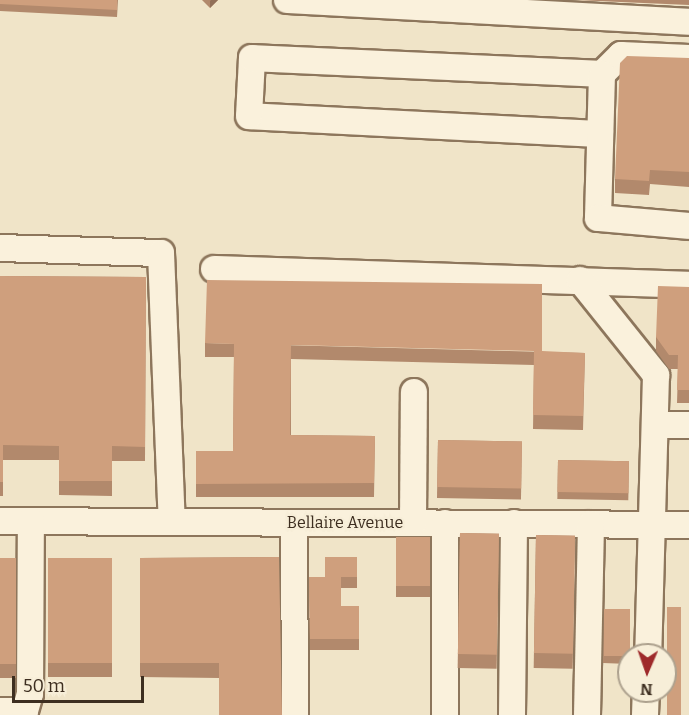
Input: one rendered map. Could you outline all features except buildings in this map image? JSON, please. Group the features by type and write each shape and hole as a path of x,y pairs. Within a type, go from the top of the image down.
{"street":[{"path":"287,0 493,6 689,22"},
{"path":"689,58 621,55 602,74 598,218 689,226"},
{"path":"600,134 249,116 252,58 602,74"},
{"path":"0,248 161,253 173,462 172,522"},
{"path":"214,269 689,285"},
{"path":"580,280 656,375 655,525 649,643"},
{"path":"413,523 414,392"},
{"path":"655,425 689,425"},
{"name":"Bellaire Avenue","path":"0,521 689,525"},
{"path":"0,711 25,711 31,521"},
{"path":"294,523 295,715"},
{"path":"445,523 445,715"},
{"path":"512,715 514,523"},
{"path":"586,715 591,524"}]}
